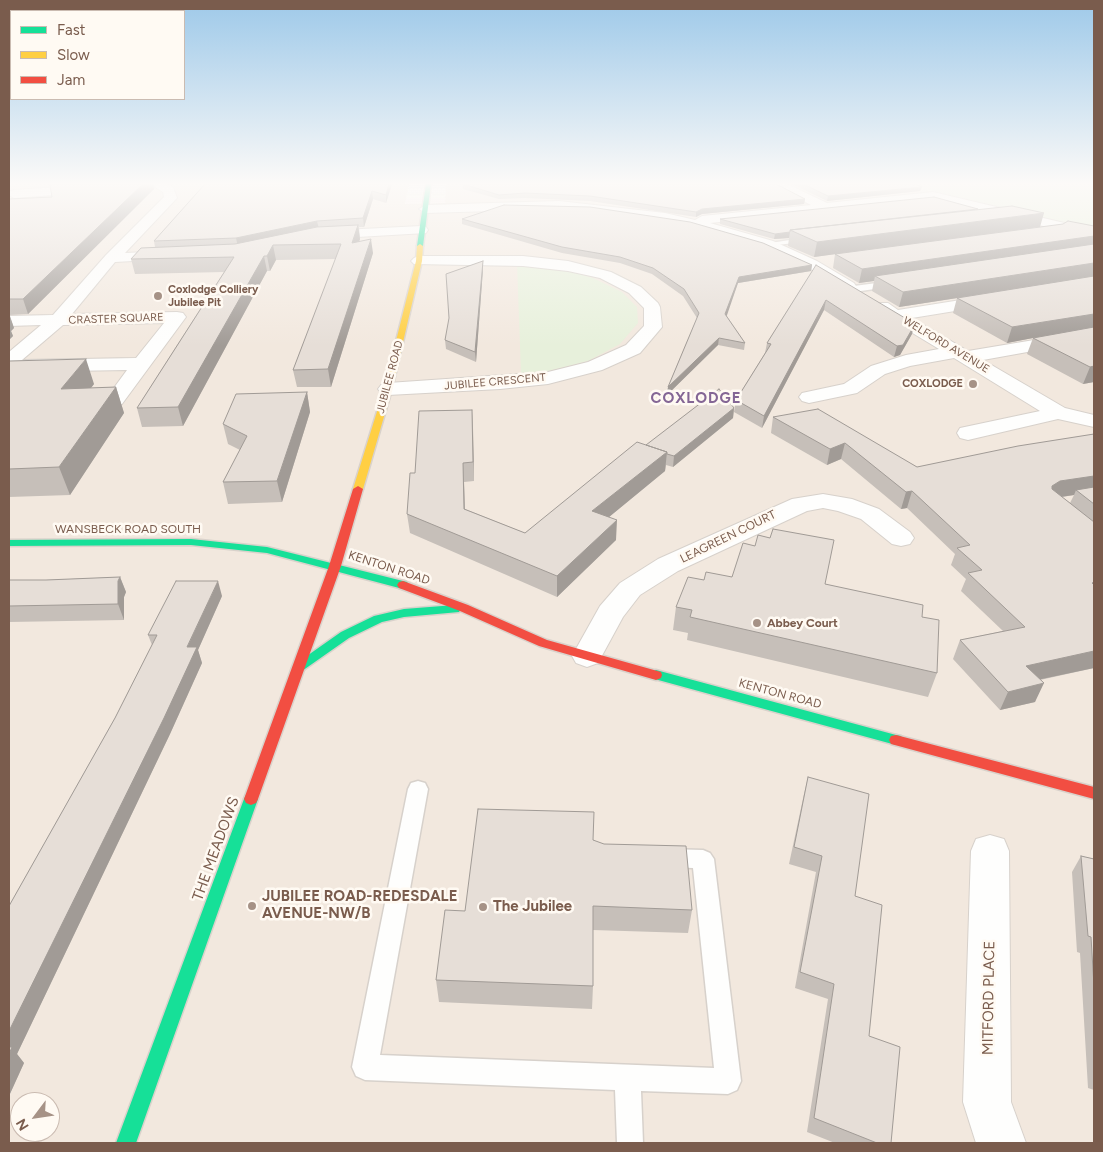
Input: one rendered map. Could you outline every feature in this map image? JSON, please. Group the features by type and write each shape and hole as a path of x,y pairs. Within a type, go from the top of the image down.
{"street":[{"path":"58,321 111,258 131,238"},
{"name":"JUBILEE ROAD","path":"335,566 388,389 420,261 421,238"},
{"name":"WELFORD AVENUE","path":"746,238 768,244 812,264 1058,413"},
{"path":"111,258 179,255"},
{"name":"JUBILEE CRESCENT","path":"388,389 500,383 548,378 595,366 633,349 652,327 652,308 635,290 605,275 568,266 523,261 420,261"},
{"path":"812,264 832,262"},
{"path":"897,315 1010,297"},
{"name":"CRASTER SQUARE","path":"9,321 177,317 115,400"},
{"name":"CRASTER SQUARE","path":"9,361 58,321"},
{"path":"809,397 850,389 878,370 906,361 1094,335"},
{"path":"9,366 142,364"},
{"path":"968,433 1058,413 1094,421"},
{"name":"LEAGREEN COURT","path":"587,656 610,613 630,589 668,565 801,504 823,501 843,504 870,514 901,538"},
{"name":"WANSBECK ROAD SOUTH","path":"9,543 190,542 267,550 335,566"},
{"name":"KENTON ROAD","path":"335,566 397,583 464,608 543,643 1094,793"},
{"name":"THE MEADOWS","path":"126,1143 335,566"},
{"name":"KENTON ROAD","path":"298,668 345,635 378,619 404,613 464,608"},
{"name":"MITFORD PLACE","path":"990,851 987,1102 1001,1143"}],"lane":[{"path":"768,244 817,238"},
{"path":"854,290 902,282"},
{"path":"418,789 365,1067 728,1081 703,859 643,858"},
{"path":"628,1077 630,1143"}],"shaded area":[{"path":"9,238 1094,238 1094,1143 9,1143"}],"green space":[{"path":"517,263 560,268 593,278 622,292 637,307 638,323 620,344 588,361 544,372 521,373"}],"building":[{"path":"9,238 87,238 23,299 9,299"},
{"path":"157,238 237,238 236,238 154,241"},
{"path":"265,238 354,238 352,243 371,239 328,369 293,370 341,244 273,245 267,256 264,256 178,407 137,408 234,257 131,259 141,248 235,244"},
{"path":"529,238 745,238 763,243 812,265 739,277 725,314 745,343 719,338 668,387 699,313 684,289 653,268 620,257 562,247"},
{"path":"807,238 850,238 817,242"},
{"path":"958,238 1082,238 862,269 835,254"},
{"path":"1094,244 1094,263 903,292 875,276"},
{"path":"483,261 475,352 445,340 449,318 446,274"},
{"path":"816,265 915,324 903,345 897,346 826,300 764,416 736,400 771,344 767,343"},
{"path":"1094,276 1094,314 1012,327 957,298"},
{"path":"1094,327 1094,366 1090,367 1033,338"},
{"path":"86,359 61,389 116,387 59,467 9,469 9,361"},
{"path":"719,389 734,408 674,456 646,445"},
{"path":"307,392 277,481 223,482 247,436 223,424 236,394"},
{"path":"818,409 917,467 1018,446 1094,434 1094,476 1060,481 1052,486 1052,489 1094,522 1094,582 1092,583 1094,585 1094,651 1026,666 1044,683 1008,692 960,640 1025,627 968,573 982,570 957,548 970,545 912,491 906,492 845,443 830,449 773,417"},
{"path":"472,410 473,462 463,463 464,509 525,533 637,442 667,452 592,511 617,520 557,576 407,514 410,473 415,473 419,411"},
{"path":"1094,487 1094,504 1076,490"},
{"name":"Abbey Court","path":"773,529 834,540 825,584 923,605 922,617 939,620 937,673 690,617 692,610 676,607 688,577 704,580 706,572 732,577 743,543 755,546 758,535 770,538"},
{"path":"120,577 118,581 118,604 9,606 9,580"},
{"path":"176,581 218,581 187,647 197,647 164,718 9,1031 9,906 115,718 157,635 148,635"},
{"path":"808,777 869,794 855,896 882,905 869,1036 900,1047 891,1143 877,1143 814,1118 834,984 800,972 822,856 794,847"},
{"path":"478,809 594,812 593,840 604,844 686,846 692,910 593,906 593,986 436,980 445,910 465,911"},
{"path":"1081,856 1094,859 1094,986 1091,937 1088,936"}],"traffic: fast":[{"path":"420,246 421,238"},
{"path":"9,543 191,542 267,550 403,585"},
{"path":"298,668 345,635 378,619 404,613 455,609"},
{"path":"656,675 896,740"},
{"path":"126,1143 251,799"}],"traffic: slow":[{"path":"358,489 388,389 419,261 420,246"}],"traffic: jam":[{"path":"251,799 335,566 358,489"},
{"path":"403,585 464,608 543,643 656,675"},
{"path":"896,740 1094,793"}],"place":[{"name":"Coxlodge Colliery Jubilee Pit","path":"158,296"},
{"name":"COXLODGE","path":"973,384"},
{"name":"Abbey Court","path":"757,623"},
{"name":"JUBILEE ROAD-REDESDALE AVENUE-NW/B","path":"252,906"},
{"name":"The Jubilee","path":"483,907"}],"district":[{"name":"COXLODGE","path":"696,399"}]}
